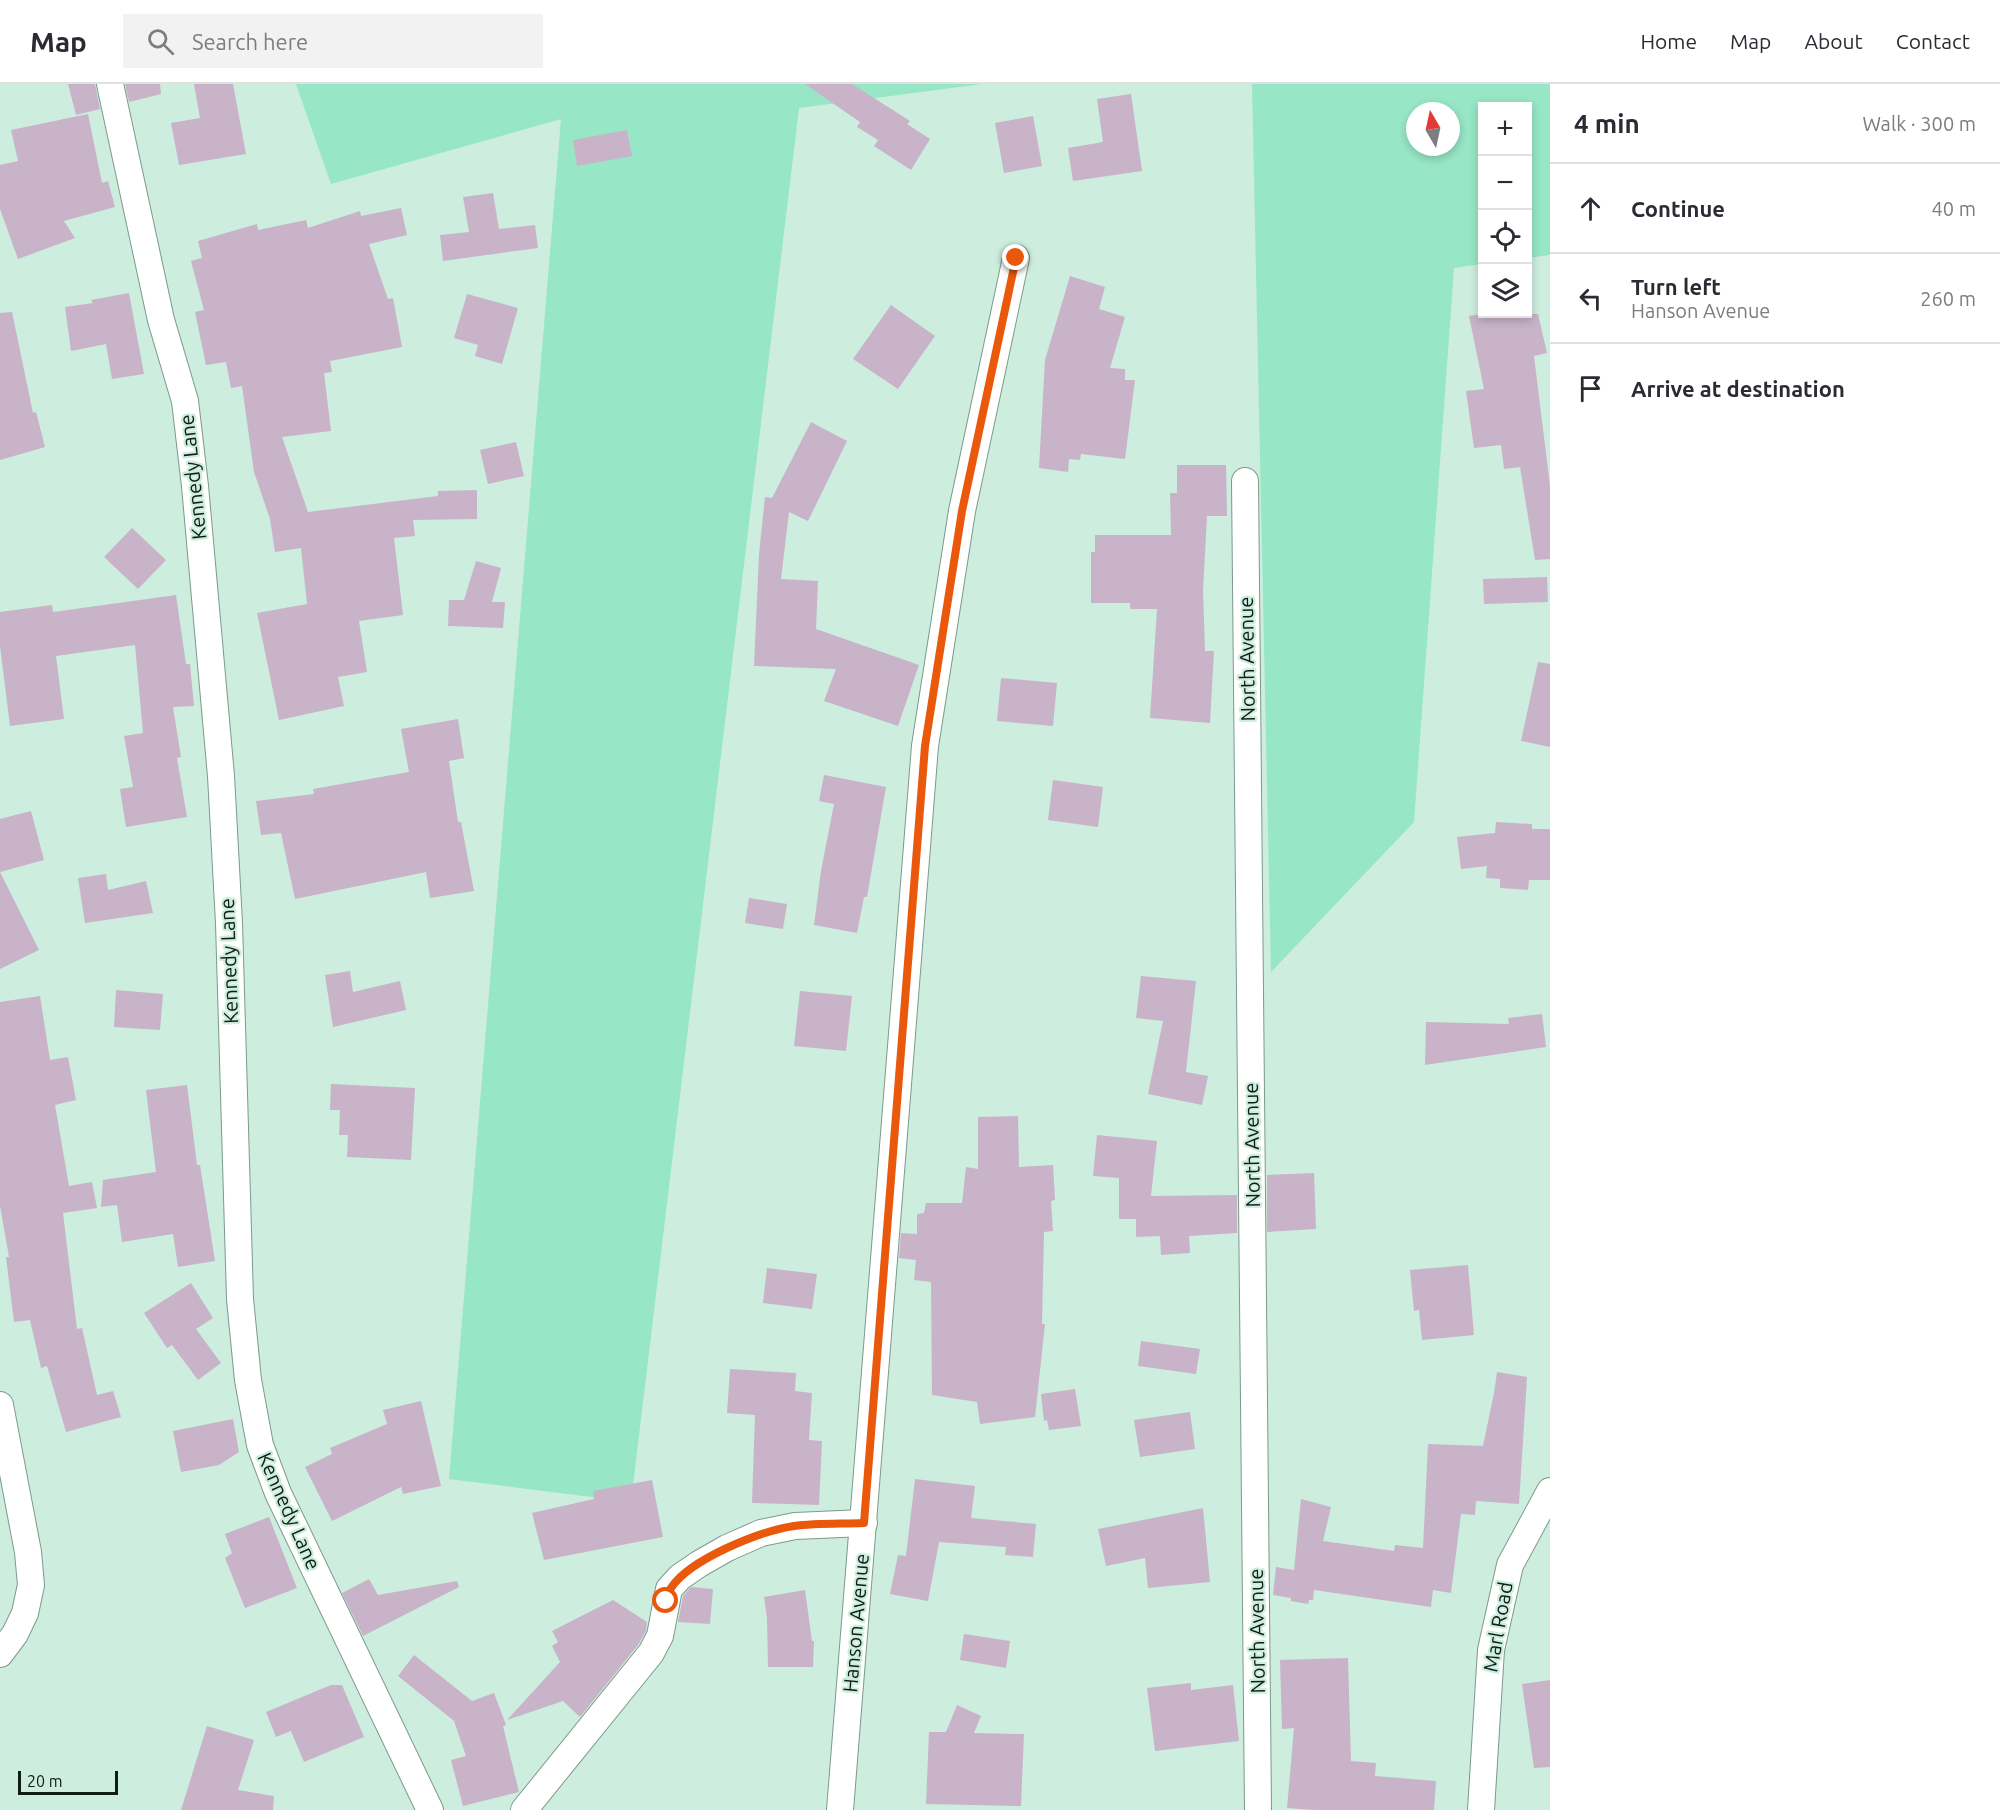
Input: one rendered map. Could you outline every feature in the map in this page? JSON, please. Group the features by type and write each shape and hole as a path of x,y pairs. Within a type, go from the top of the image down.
{"street":[{"name":"Kennedy Lane","path":"110,84 161,320 185,401 195,486 221,776 229,923 240,1299 248,1380 260,1445 278,1493 430,1810"},
{"name":"Hanson Avenue","path":"840,1810 925,746 962,511 1016,258"},
{"name":"North Avenue","path":"1245,481 1258,1810"},
{"path":"0,1405 31,1585 25,1612 15,1634 0,1654"},
{"name":"Marl Road","path":"1481,1810 1491,1650 1510,1565 1550,1491"},
{"path":"524,1810 651,1653 660,1636 669,1589 680,1577 727,1548 761,1533 795,1526 864,1523"}],"green space":[{"path":"296,84 982,84 799,108 631,1502 449,1479 561,119 331,184"},
{"path":"1252,84 1550,84 1550,255 1532,257 1532,102 1478,102 1478,265 1454,268 1414,822 1271,972"}],"building":[{"path":"68,84 95,84 100,109 76,115"},
{"path":"125,84 160,84 161,94 129,102"},
{"path":"194,84 233,84 246,154 179,165 171,123 200,118"},
{"path":"805,84 852,84 910,121 907,124 930,139 911,170 874,146 878,140 857,127 860,122"},
{"path":"1131,94 1142,171 1073,181 1068,148 1103,142 1097,99"},
{"path":"88,114 102,183 108,181 115,207 64,221 75,238 18,259 0,209 0,165 18,161 11,130"},
{"path":"1033,116 1042,166 1004,173 995,123"},
{"path":"627,130 632,156 577,166 573,140"},
{"path":"493,193 499,229 535,225 538,248 443,261 440,235 469,232 463,197"},
{"path":"401,208 407,235 369,244 388,299 393,298 402,347 330,361 332,372 324,373 331,431 282,437 308,512 438,496 438,491 477,490 477,519 413,520 415,536 394,538 403,615 359,621 367,672 338,677 344,706 279,720 257,613 307,604 301,548 275,552 270,519 254,472 242,386 231,388 226,362 206,365 195,312 204,310 191,261 202,258 198,241 257,224 258,230 306,220 308,228 360,211 361,216"},
{"path":"1070,276 1105,287 1099,309 1125,317 1110,368 1125,369 1125,380 1135,380 1125,459 1081,454 1080,460 1069,459 1068,472 1039,468 1045,360"},
{"path":"129,293 144,374 112,379 106,344 71,351 65,307 93,303 91,300"},
{"path":"467,294 518,308 502,364 475,356 478,345 454,338"},
{"path":"891,305 935,336 898,389 853,359"},
{"path":"12,312 33,413 36,412 45,447 0,460 0,313"},
{"path":"1532,314 1538,314 1547,353 1534,356 1550,486 1550,559 1535,560 1520,467 1504,469 1501,445 1474,448 1466,391 1484,389 1469,316 1532,318"},
{"path":"811,422 847,441 808,521 789,512 781,579 818,581 816,629 919,665 898,726 824,701 836,669 754,666 759,554 765,497 772,498"},
{"path":"516,442 524,476 488,484 480,450"},
{"path":"1177,465 1226,465 1227,516 1207,516 1203,591 1205,651 1214,651 1210,723 1150,718 1157,609 1130,609 1130,603 1091,603 1091,552 1095,552 1095,535 1171,535 1170,493 1177,493"},
{"path":"132,528 166,560 138,589 104,557"},
{"path":"476,561 501,568 492,602 505,602 503,628 448,626 449,600 464,600"},
{"path":"1547,577 1548,602 1484,604 1483,579"},
{"path":"176,595 186,664 190,664 194,706 173,707 181,757 177,758 187,817 126,827 120,789 133,787 124,736 143,733 135,645 56,656 64,719 10,726 0,646 0,612 52,605 53,612"},
{"path":"1538,662 1550,664 1550,747 1521,741"},
{"path":"1001,678 1057,683 1053,726 997,721"},
{"path":"458,719 464,758 449,761 458,822 461,822 474,891 430,898 426,872 295,899 281,833 261,835 256,801 314,794 313,789 409,772 401,729"},
{"path":"824,775 886,787 867,897 864,897 857,933 814,925 821,871 834,804 819,801"},
{"path":"1053,780 1103,787 1098,827 1048,820"},
{"path":"31,811 44,860 0,872 0,819"},
{"path":"1496,822 1532,824 1532,829 1550,829 1550,880 1529,880 1528,890 1500,888 1500,879 1486,878 1487,866 1461,869 1457,837 1495,833"},
{"path":"0,872 39,950 0,969"},
{"path":"106,874 108,890 146,881 153,913 85,923 78,878"},
{"path":"749,898 787,904 783,929 745,923"},
{"path":"350,971 353,992 400,981 406,1010 333,1027 325,975"},
{"path":"1141,976 1196,981 1186,1072 1208,1076 1202,1105 1148,1094 1163,1021 1136,1018"},
{"path":"116,990 163,994 160,1030 114,1027"},
{"path":"800,991 852,996 846,1051 794,1046"},
{"path":"40,996 50,1060 68,1057 76,1100 55,1105 69,1186 92,1182 97,1208 63,1213 77,1329 82,1328 97,1395 113,1391 121,1417 66,1432 47,1366 41,1368 30,1320 14,1322 6,1257 9,1257 0,1206 0,1002"},
{"path":"1542,1014 1546,1047 1425,1065 1426,1022 1509,1024 1508,1018"},
{"path":"331,1084 415,1088 411,1160 347,1157 348,1135 339,1135 340,1110 330,1110"},
{"path":"187,1085 197,1165 200,1165 215,1261 178,1267 173,1234 122,1242 117,1205 101,1207 103,1180 156,1172 146,1090"},
{"path":"1018,1116 1019,1167 1053,1165 1055,1200 1051,1201 1053,1231 1044,1232 1042,1324 1045,1324 1035,1417 980,1424 977,1402 932,1395 931,1282 914,1280 916,1260 899,1258 901,1233 917,1234 917,1214 924,1213 926,1203 962,1203 966,1167 978,1169 978,1117"},
{"path":"1097,1135 1157,1141 1151,1196 1237,1195 1237,1233 1189,1236 1190,1253 1161,1255 1160,1236 1136,1237 1136,1219 1119,1219 1119,1178 1093,1176"},
{"path":"1314,1173 1316,1229 1267,1232 1267,1175"},
{"path":"1468,1265 1474,1335 1422,1340 1419,1310 1414,1311 1410,1270"},
{"path":"767,1268 817,1274 812,1309 763,1303"},
{"path":"191,1283 213,1318 196,1329 221,1363 198,1380 172,1345 167,1348 144,1313"},
{"path":"1141,1341 1200,1349 1196,1374 1138,1366"},
{"path":"730,1369 796,1373 795,1391 812,1393 809,1440 822,1441 819,1505 752,1503 755,1415 727,1413"},
{"path":"1497,1372 1527,1377 1519,1504 1476,1501 1475,1515 1461,1514 1451,1593 1433,1590 1431,1607 1314,1590 1313,1600 1309,1600 1308,1604 1273,1595 1276,1567 1294,1570 1301,1499 1331,1507 1323,1541 1394,1551 1395,1545 1423,1548 1428,1444 1483,1446"},
{"path":"1075,1389 1081,1426 1049,1430 1047,1420 1044,1421 1041,1394"},
{"path":"421,1401 441,1486 403,1494 401,1487 332,1521 305,1467 332,1454 330,1448 387,1424 383,1410"},
{"path":"1190,1412 1195,1449 1140,1457 1134,1420"},
{"path":"233,1419 239,1452 219,1465 181,1472 173,1431"},
{"path":"915,1479 975,1486 971,1518 1036,1524 1033,1557 1005,1555 1006,1547 939,1542 928,1601 890,1594 898,1555 906,1556"},
{"path":"652,1480 663,1537 544,1560 532,1513 594,1499 593,1491"},
{"path":"1203,1508 1210,1582 1148,1588 1145,1558 1106,1566 1098,1529"},
{"path":"269,1517 297,1588 245,1608 225,1558 232,1553 225,1534"},
{"path":"369,1579 378,1595 457,1581 459,1587 363,1636 342,1593"},
{"path":"691,1587 713,1589 710,1624 678,1622 683,1596"},
{"path":"805,1590 812,1641 814,1641 813,1667 768,1667 764,1597"},
{"path":"613,1600 647,1622 646,1631 638,1645 580,1717 563,1701 507,1720 560,1662 552,1646 558,1642 552,1631"},
{"path":"964,1634 1010,1641 1006,1668 960,1660"},
{"path":"414,1655 472,1701 494,1693 506,1725 503,1726 519,1792 463,1806 451,1760 466,1756 454,1721 398,1676"},
{"path":"1348,1658 1351,1761 1376,1763 1375,1776 1436,1781 1434,1810 1287,1808 1294,1728 1282,1729 1280,1660"},
{"path":"1550,1680 1550,1767 1534,1768 1522,1684"},
{"path":"1191,1683 1191,1690 1233,1685 1239,1741 1155,1751 1147,1688"},
{"path":"331,1685 342,1685 364,1737 304,1762 291,1731 276,1737 266,1712"},
{"path":"957,1705 981,1716 974,1733 1024,1734 1021,1806 926,1804 929,1732 946,1732"},
{"path":"207,1726 254,1740 238,1790 274,1796 273,1810 181,1810"}],"route":[{"path":"666,1601 669,1589 680,1577 727,1548 761,1533 795,1526 864,1523 925,746 962,511 1016,258"}]}
